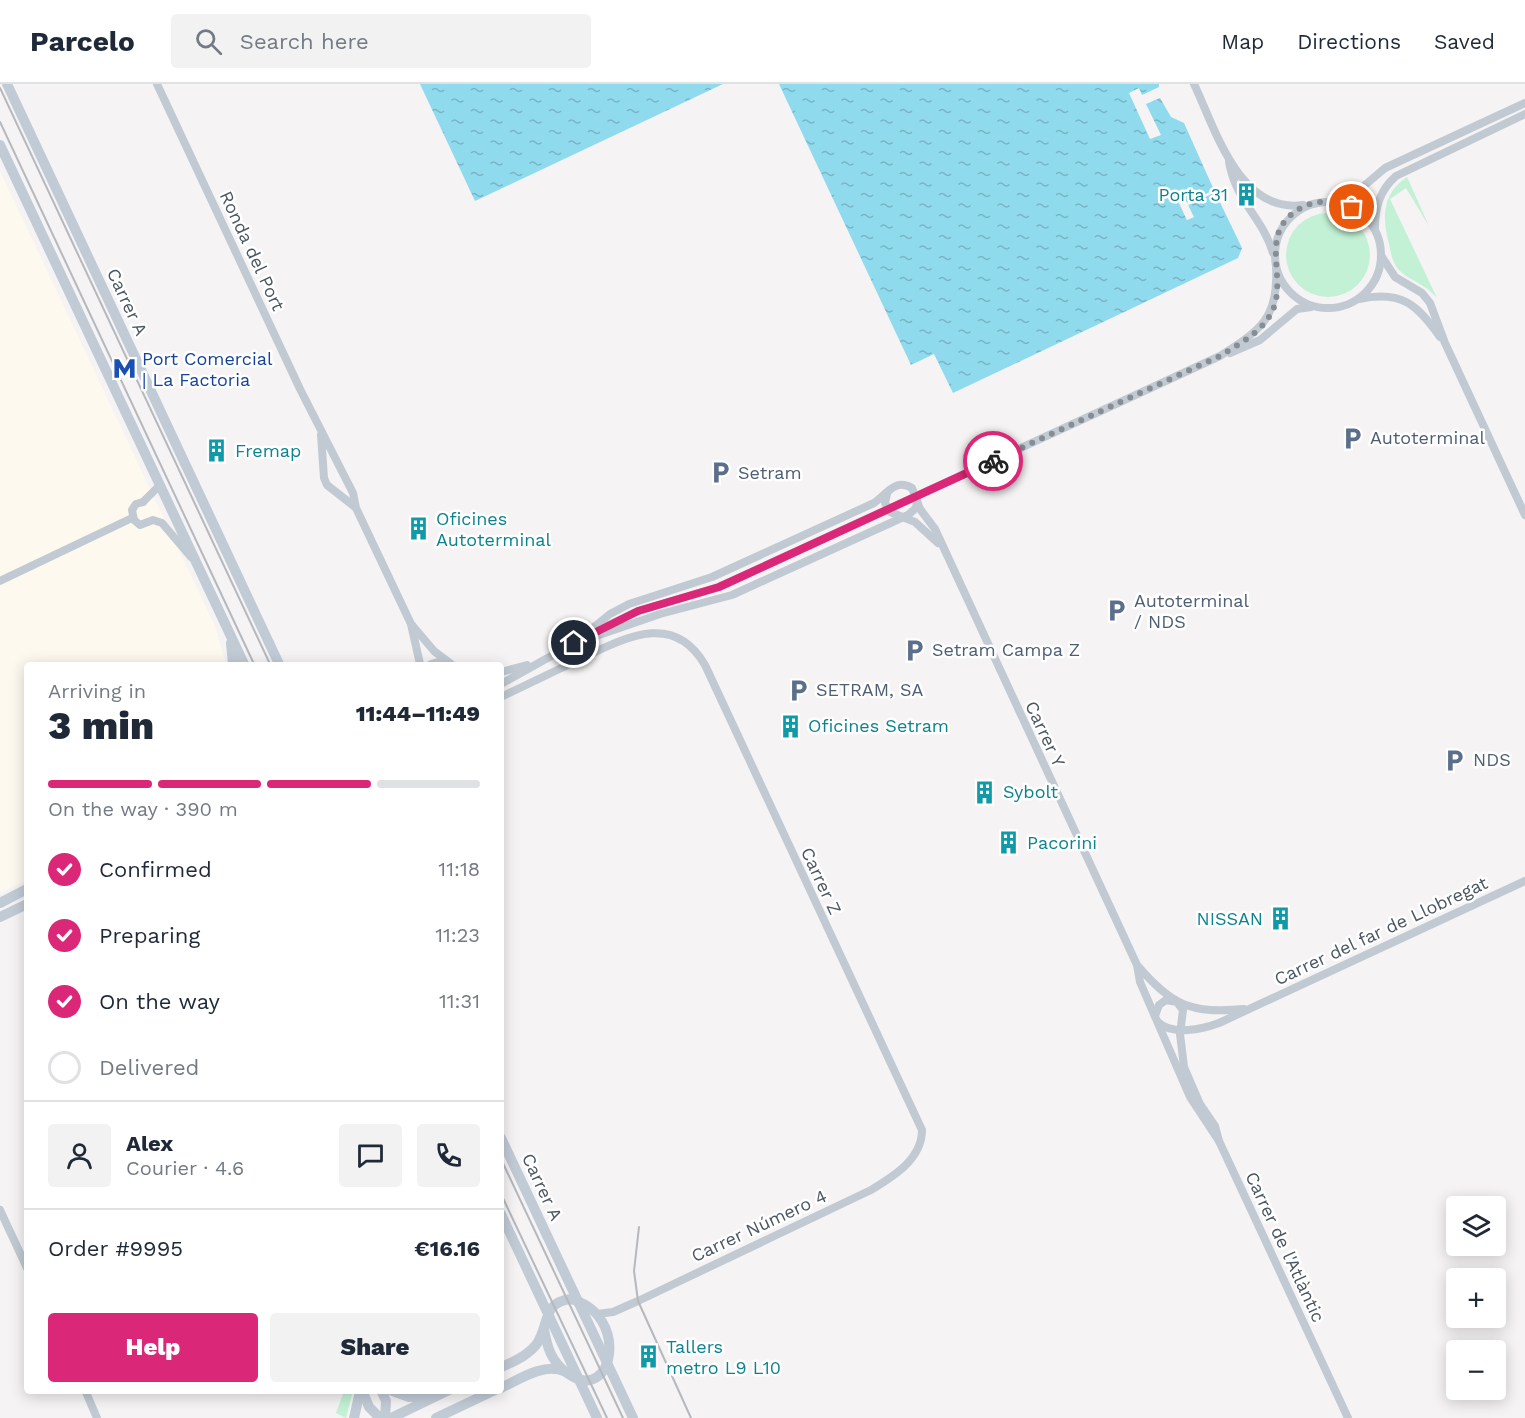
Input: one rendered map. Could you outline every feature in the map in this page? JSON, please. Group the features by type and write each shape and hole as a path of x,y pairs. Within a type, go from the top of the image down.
{"main road":[{"name":"Carrer A","path":"7,84 278,662"},
{"path":"0,145 243,662"},
{"path":"231,637 233,662"},
{"path":"0,903 24,891"},
{"path":"0,917 24,905"},
{"name":"Carrer A","path":"504,1144 577,1301"},
{"path":"504,1220 597,1418"},
{"path":"504,1365 530,1352 544,1329 548,1312 562,1300 577,1301 597,1314 608,1332 610,1350 607,1364 596,1378 578,1379 555,1368 541,1370 504,1387"},
{"path":"577,1301 633,1418"},
{"path":"544,1329 549,1352 565,1371"},
{"path":"354,1418 360,1394"},
{"path":"363,1394 369,1407 380,1418"},
{"path":"383,1394 386,1401 386,1418"},
{"path":"401,1394 409,1397 438,1396"},
{"path":"391,1418 442,1394"},
{"path":"436,1418 487,1394"}],"street":[{"name":"Ronda del Port","path":"157,84 320,431 342,468 353,493 356,508 411,624"},
{"path":"1194,84 1228,158 1249,185 1266,199 1294,207 1350,196 1385,168 1525,103"},
{"path":"1525,114 1396,176 1386,185 1378,201 1375,230 1386,267 1395,277 1427,298 1436,315 1445,343 1525,515"},
{"path":"1228,158 1233,184 1266,235 1275,257"},
{"path":"1330,201 1352,207 1368,219 1375,230"},
{"path":"1220,356 1252,336 1268,318 1276,296 1277,236 1289,217 1309,204"},
{"path":"1359,299 1376,278 1380,253"},
{"path":"1276,268 1288,290 1301,302 1314,307"},
{"path":"504,682 534,663 638,611 706,592 740,578 1220,356 1253,344 1297,309 1339,308 1359,299 1386,296 1403,300 1426,316 1445,343"},
{"name":"Ronda del Port","path":"320,431 324,478 327,485 356,508"},
{"path":"574,643 617,609 712,577 874,503 895,485 904,484 915,491 917,500 935,529 941,548"},
{"path":"132,518 134,507 143,502 159,486"},
{"path":"888,490 885,499 887,508 923,527 941,548"},
{"path":"574,643 660,614 732,595 914,511 917,500"},
{"path":"132,518 140,525 153,520 162,523 196,563"},
{"path":"0,581 132,518"},
{"name":"Carrer Y","path":"941,548 1137,965"},
{"path":"411,624 420,662"},
{"path":"411,624 434,651 448,662"},
{"name":"Carrer Z","path":"504,696 634,635 654,633 680,639 696,651 705,665 920,1125 921,1143"},
{"path":"504,671 534,663"},
{"name":"Carrer del far de Llobregat","path":"1180,1029 1213,1025 1251,1009 1525,881"},
{"path":"1137,965 1157,988 1177,1002 1183,1010 1182,1020 1175,1028 1168,1028"},
{"path":"1137,965 1140,982 1196,1108 1219,1141"},
{"path":"1156,1019 1156,1008 1163,1002 1177,1002 1209,1012 1251,1009"},
{"path":"1156,1019 1168,1028 1180,1029"},
{"name":"Carrer de l'Atlàntic","path":"1182,1020 1180,1029 1184,1067 1194,1090 1215,1126 1219,1141 1348,1418"},
{"name":"Carrer Número 4","path":"597,1314 613,1312 638,1301 871,1190 907,1163 921,1143"},
{"path":"0,1210 24,1262"},
{"path":"87,1394 98,1418"}],"shaded area":[{"path":"0,171 215,626 225,662 24,662 24,881 0,893"}],"green space":[{"path":"1407,177 1429,226 1406,188 1390,199 1437,298 1399,270 1392,256 1386,231 1386,205 1393,190"},
{"path":"1328,213 1344,216 1358,225 1367,239 1370,255 1367,271 1358,285 1344,294 1328,297 1312,294 1298,285 1289,271 1286,255 1289,239 1298,225 1312,216"},
{"path":"343,1394 352,1394 346,1418 336,1413"}],"water":[{"path":"420,84 723,84 475,201"},
{"path":"779,84 1159,84 1159,87 1142,95 1139,88 1129,93 1150,139 1161,135 1146,104 1160,98 1171,117 1184,123 1214,190 1187,203 1181,191 1175,194 1187,220 1193,217 1188,205 1215,192 1242,248 1238,258 953,393 934,354 911,365"}],"pier":[{"path":"1217,189 1218,191 1188,205 1194,217 1187,220 1175,194 1181,191 1187,203"}],"railway":[{"path":"0,88 269,662"},
{"path":"0,122 253,662"},
{"path":"504,1165 623,1418"},
{"path":"504,1200 607,1418"},
{"path":"639,1227 634,1271 638,1301 691,1418"}],"way so far":[{"path":"993,461 1220,356 1252,336 1268,318 1275,303 1277,286 1275,246 1277,236 1289,217 1309,204 1319,202 1330,201 1352,207"}],"place":[{"name":"Porta 31","path":"1246,195"},
{"name":"Port Comercial | La Factoria","path":"124,369"},
{"name":"Autoterminal","path":"1352,438"},
{"name":"Fremap","path":"217,451"},
{"name":"Setram","path":"720,473"},
{"name":"Oficines Autoterminal","path":"418,529"},
{"name":"Autoterminal / NDS","path":"1116,611"},
{"name":"Setram Campa Z","path":"914,650"},
{"name":"SETRAM, SA","path":"798,690"},
{"name":"Oficines Setram","path":"790,726"},
{"name":"NDS","path":"1455,760"},
{"name":"Sybolt","path":"985,792"},
{"name":"Pacorini","path":"1009,843"},
{"name":"NISSAN","path":"1281,919"},
{"name":"Tallers metro L9 L10","path":"648,1357"}],"route":[{"path":"574,643 638,611 719,587 993,461"}]}
